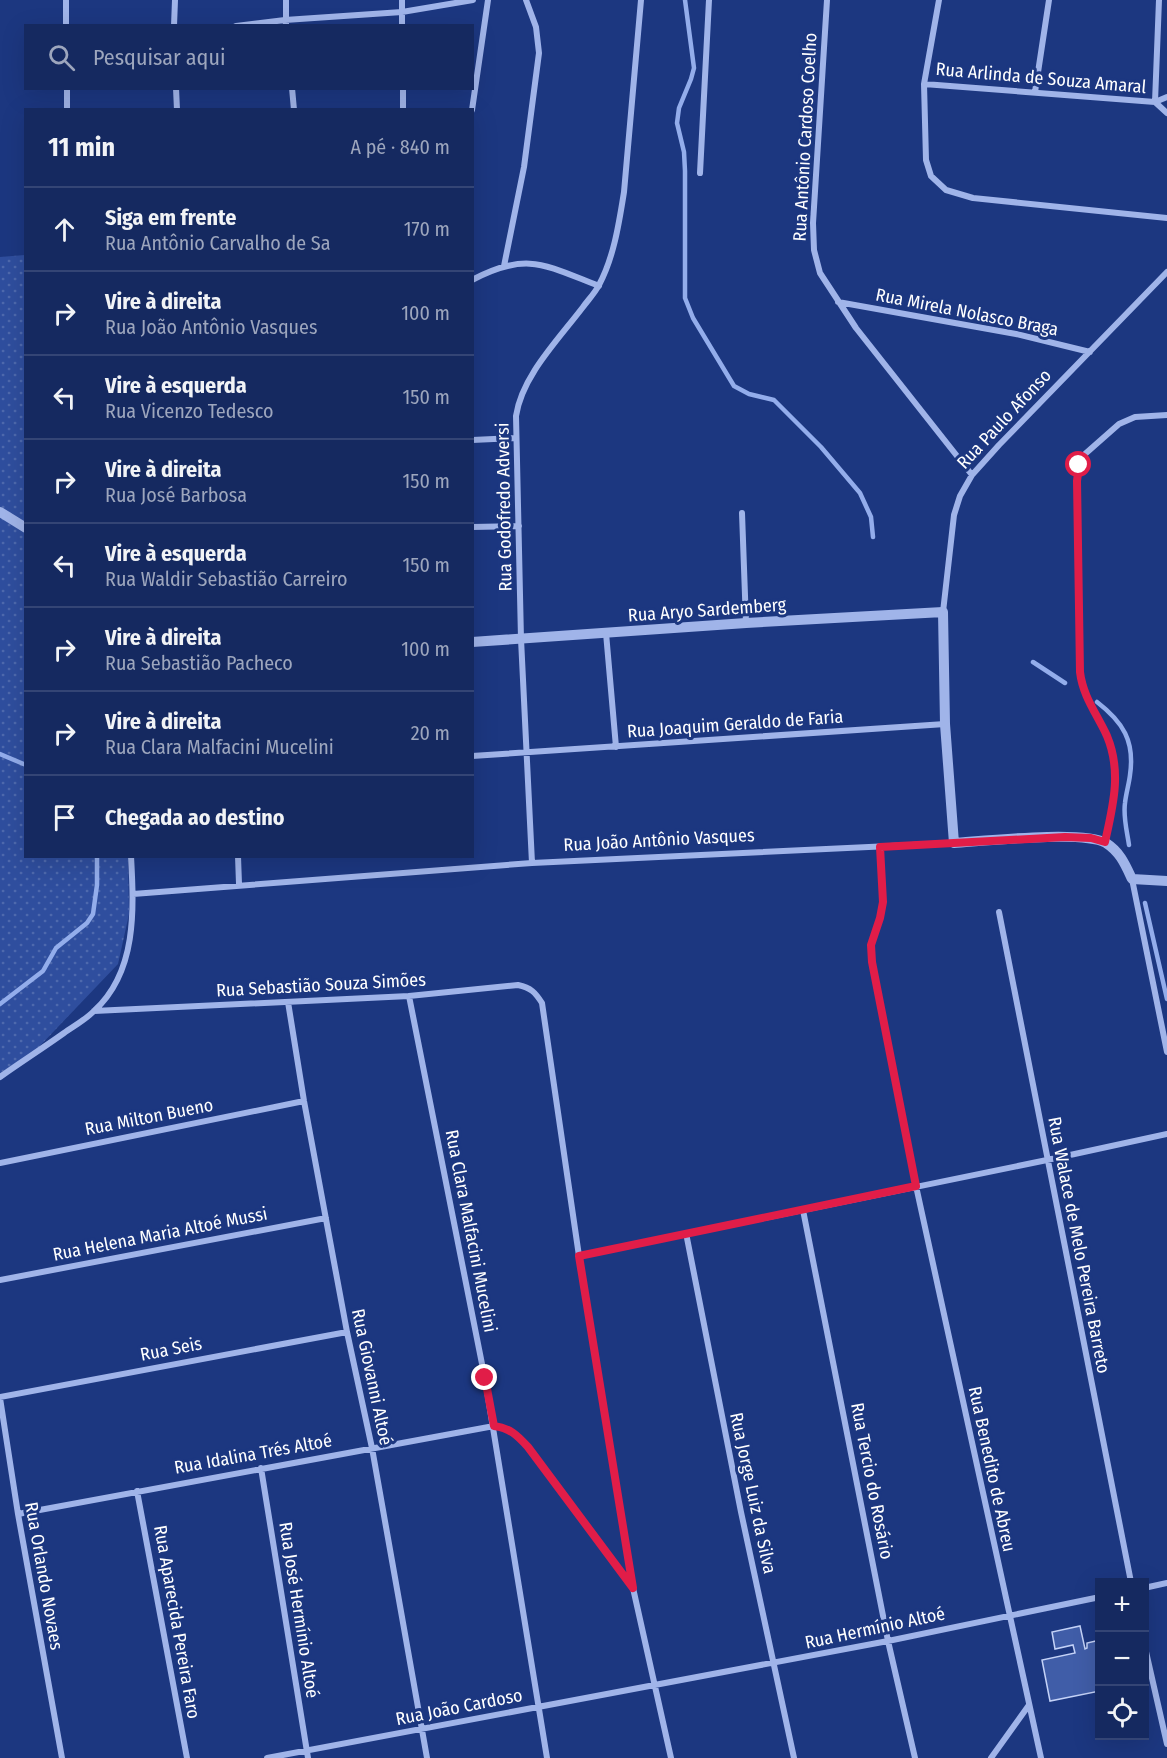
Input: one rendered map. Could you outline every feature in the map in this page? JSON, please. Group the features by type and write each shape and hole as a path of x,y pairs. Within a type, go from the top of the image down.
{"street":[{"path":"66,0 66,24"},
{"path":"174,24 175,0"},
{"path":"286,0 286,22"},
{"path":"402,0 402,24"},
{"path":"261,24 402,12 473,0"},
{"path":"472,108 488,0"},
{"path":"504,266 524,167 539,53 536,27 526,0"},
{"name":"Rua Godofredo Adversi","path":"532,863 521,639 516,438 519,400 528,379 599,286 611,255 620,223 624,192 641,0"},
{"path":"700,174 710,0"},
{"name":"Rua Antônio Cardoso Coelho","path":"827,0 813,223 814,250 820,273 856,328 972,475"},
{"path":"939,0 924,84 926,160 931,177 946,190 973,198 1167,218"},
{"path":"1035,92 1049,0"},
{"path":"1159,0 1155,102 1167,113"},
{"name":"Rua Arlinda de Souza Amaral","path":"924,84 1155,102"},
{"path":"67,90 68,108"},
{"path":"176,90 177,108"},
{"path":"292,90 294,108"},
{"path":"403,90 403,108"},
{"path":"1155,102 1167,97"},
{"path":"474,279 519,262 536,263 558,269 599,286"},
{"name":"Rua Paulo Afonso","path":"954,843 945,724 943,612 954,515 960,496 972,475 999,445 1167,272"},
{"name":"Rua Mirela Nolasco Braga","path":"838,302 1016,334 1090,352"},
{"path":"1167,415 1135,417 1119,424 1085,454 1079,465 1077,481 1082,688 1107,737 1114,762 1116,781 1114,803 1105,842 1122,856 1132,879 1167,1052"},
{"path":"474,440 516,438"},
{"path":"0,512 24,527"},
{"path":"742,513 746,623"},
{"path":"474,527 519,526"},
{"name":"Rua Aryo Sardemberg","path":"474,642 943,612"},
{"path":"606,633 615,747"},
{"name":"Rua Joaquim Geraldo de Faria","path":"474,756 945,724"},
{"name":"Rua João Antônio Vasques","path":"133,894 532,863 1077,837 1105,842"},
{"name":"Rua Benedito de Abreu","path":"880,847 883,902 871,945 872,962 916,1186 1041,1758"},
{"path":"0,1077 94,1011 114,986 124,965 132,931 131,858"},
{"path":"238,858 239,885"},
{"path":"1132,879 1167,881"},
{"name":"Rua Walace de Melo Pereira Barreto","path":"999,912 1130,1578"},
{"name":"Rua Sebastião Souza Simões","path":"94,1011 409,996 518,986 530,988 542,1003 579,1256"},
{"name":"Rua Clara Malfacini Mucelini","path":"409,996 494,1426 547,1758"},
{"name":"Rua Giovanni Altoé","path":"288,1002 346,1332 372,1448 427,1758"},
{"name":"Rua Milton Bueno","path":"0,1163 304,1101"},
{"path":"671,1758 633,1588 579,1256 1167,1134"},
{"name":"Rua Tercio do Rosário","path":"802,1210 888,1641 915,1758"},
{"name":"Rua Helena Maria Altoé Mussi","path":"0,1280 326,1218"},
{"name":"Rua Jorge Luiz da Silva","path":"686,1233 741,1512 794,1758"},
{"name":"Rua Seis","path":"0,1397 346,1332"},
{"name":"Rua Orlando Novaes","path":"0,1397 18,1514 62,1758"},
{"path":"494,1426 511,1431 528,1447 633,1588"},
{"name":"Rua Idalina Trés Altoé","path":"18,1514 494,1426"},
{"name":"Rua José Hermínio Altoé","path":"261,1468 308,1758"},
{"name":"Rua Aparecida Pereira Faro","path":"137,1491 187,1758"},
{"path":"1149,1587 1167,1583"},
{"name":"Rua Hermínio Altoé","path":"656,1685 774,1664 1095,1598"},
{"path":"1149,1665 1167,1744"},
{"name":"Rua João Cardoso","path":"267,1758 656,1685"},
{"path":"992,1758 1029,1705"}],"shaded area":[{"path":"24,255 24,858 128,858 129,914 118,964 35,1051 0,1073 0,257"}],"building":[{"path":"1080,1626 1085,1649 1087,1643 1095,1641 1095,1692 1050,1701 1042,1660 1075,1653 1073,1645 1055,1649 1052,1632"}],"waterway":[{"path":"685,0 694,68 679,108 677,123 684,152 685,171 685,298 693,318 734,386 749,394 774,400 821,447 860,493 871,517 873,537"},
{"path":"1033,662 1065,683"},
{"path":"1097,702 1114,717 1129,742 1130,778 1124,814 1129,845"},
{"path":"0,754 24,764"},
{"path":"0,1004 43,971 56,948 87,923 93,914 97,885 97,858"},
{"path":"1145,903 1167,999"}],"route":[{"path":"485,1378 494,1426 506,1428 516,1434 528,1447 633,1588 579,1256 916,1186 872,962 871,945 883,902 880,847 1065,837 1091,838 1105,842 1114,803 1116,781 1114,762 1107,737 1082,688 1080,672 1077,481 1079,465"}]}
